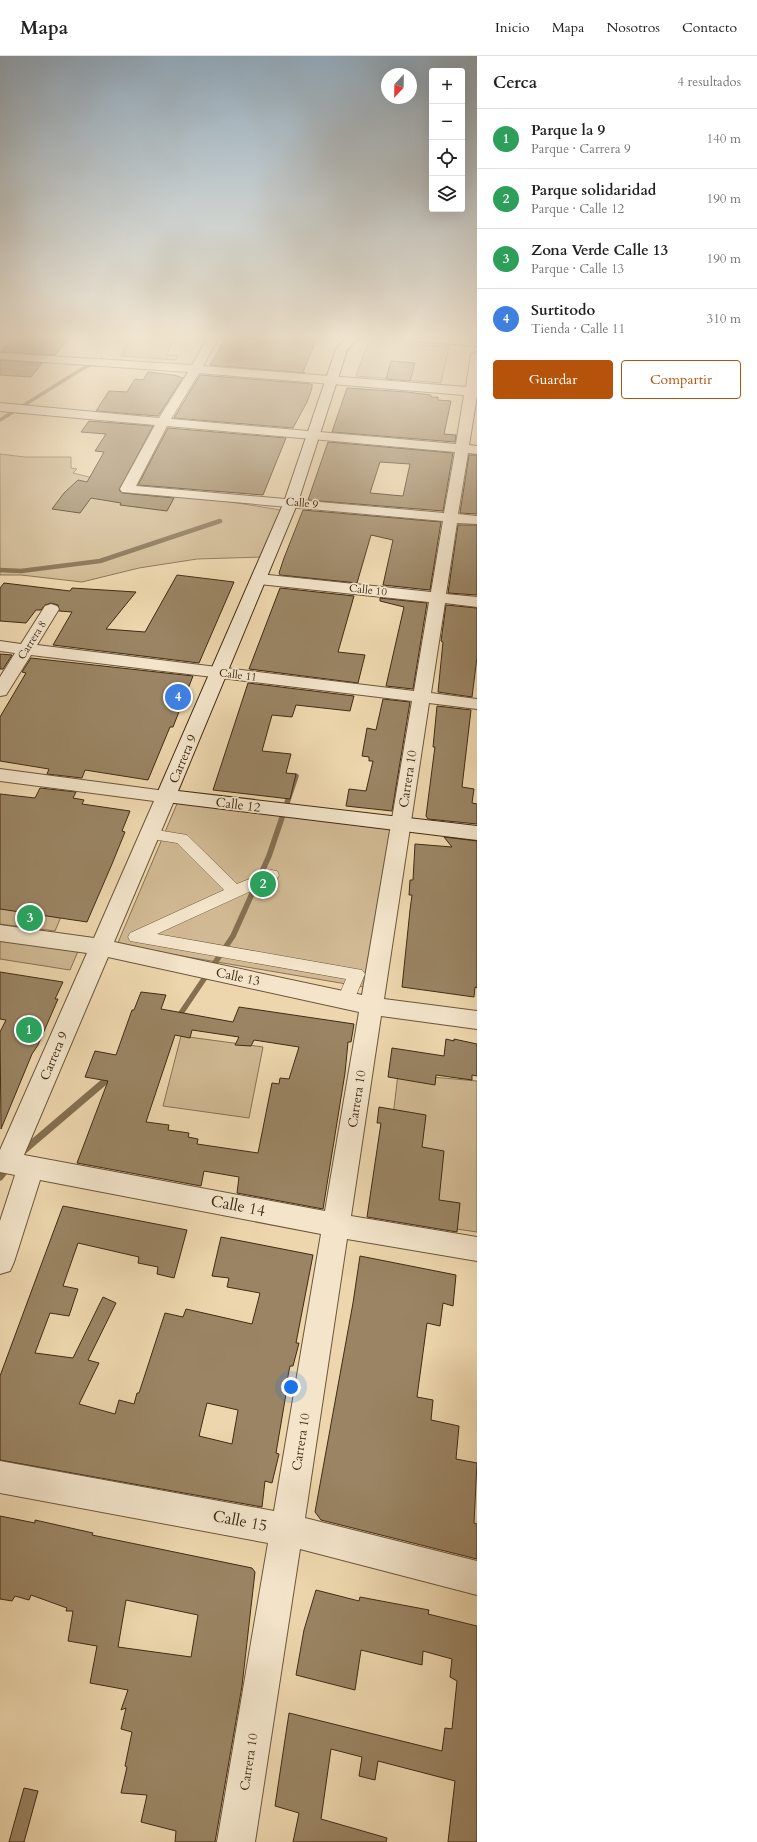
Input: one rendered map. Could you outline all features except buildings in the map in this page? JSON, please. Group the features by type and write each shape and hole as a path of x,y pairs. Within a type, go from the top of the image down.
{"street":[{"path":"115,418 469,450"},
{"path":"162,423 165,418"},
{"name":"Carrera 9","path":"0,1262 13,1164 100,947 151,834 291,502 318,418"},
{"name":"Carrera 10","path":"236,1842 451,518 469,450 472,418"},
{"name":"Calle 9","path":"162,423 127,489 291,502 477,520"},
{"name":"Calle 10","path":"259,579 477,602"},
{"name":"Carrera 8","path":"0,691 51,609"},
{"name":"Calle 11","path":"0,646 477,704"},
{"name":"Calle 12","path":"0,775 477,833"},
{"path":"151,834 182,839 235,891"},
{"path":"271,874 136,937 356,974 346,1000"},
{"name":"Calle 13","path":"0,933 100,947 372,1006 477,1020"},
{"name":"Calle 14","path":"13,1164 336,1225 477,1249"},
{"name":"Calle 15","path":"0,1477 287,1530 477,1578"}],"shaded area":[{"path":"0,454 25,457 71,457 71,468 77,469 73,473 118,484 281,510 263,557 197,559 139,568 82,582 21,575 0,575"},
{"path":"182,792 395,823 364,987 117,945"},
{"path":"0,903 63,912 55,931 0,924"},
{"path":"0,937 79,949 70,970 0,959"},
{"path":"181,1036 263,1047 249,1118 163,1106"},
{"path":"398,1074 477,1081 477,1232 381,1218"}],"waterway":[{"path":"0,570 21,571 100,561 220,521"},
{"path":"179,1016 233,936 269,856 296,776"},
{"path":"177,1019 180,1015"},
{"path":"22,1152 111,1076"},
{"path":"0,1177 8,1167"}],"place":[{"name":"Surtitodo","path":"178,697"},
{"name":"Parque solidaridad","path":"263,884"},
{"name":"Zona Verde Calle 13","path":"30,918"},
{"name":"Parque la 9","path":"29,1030"}]}
